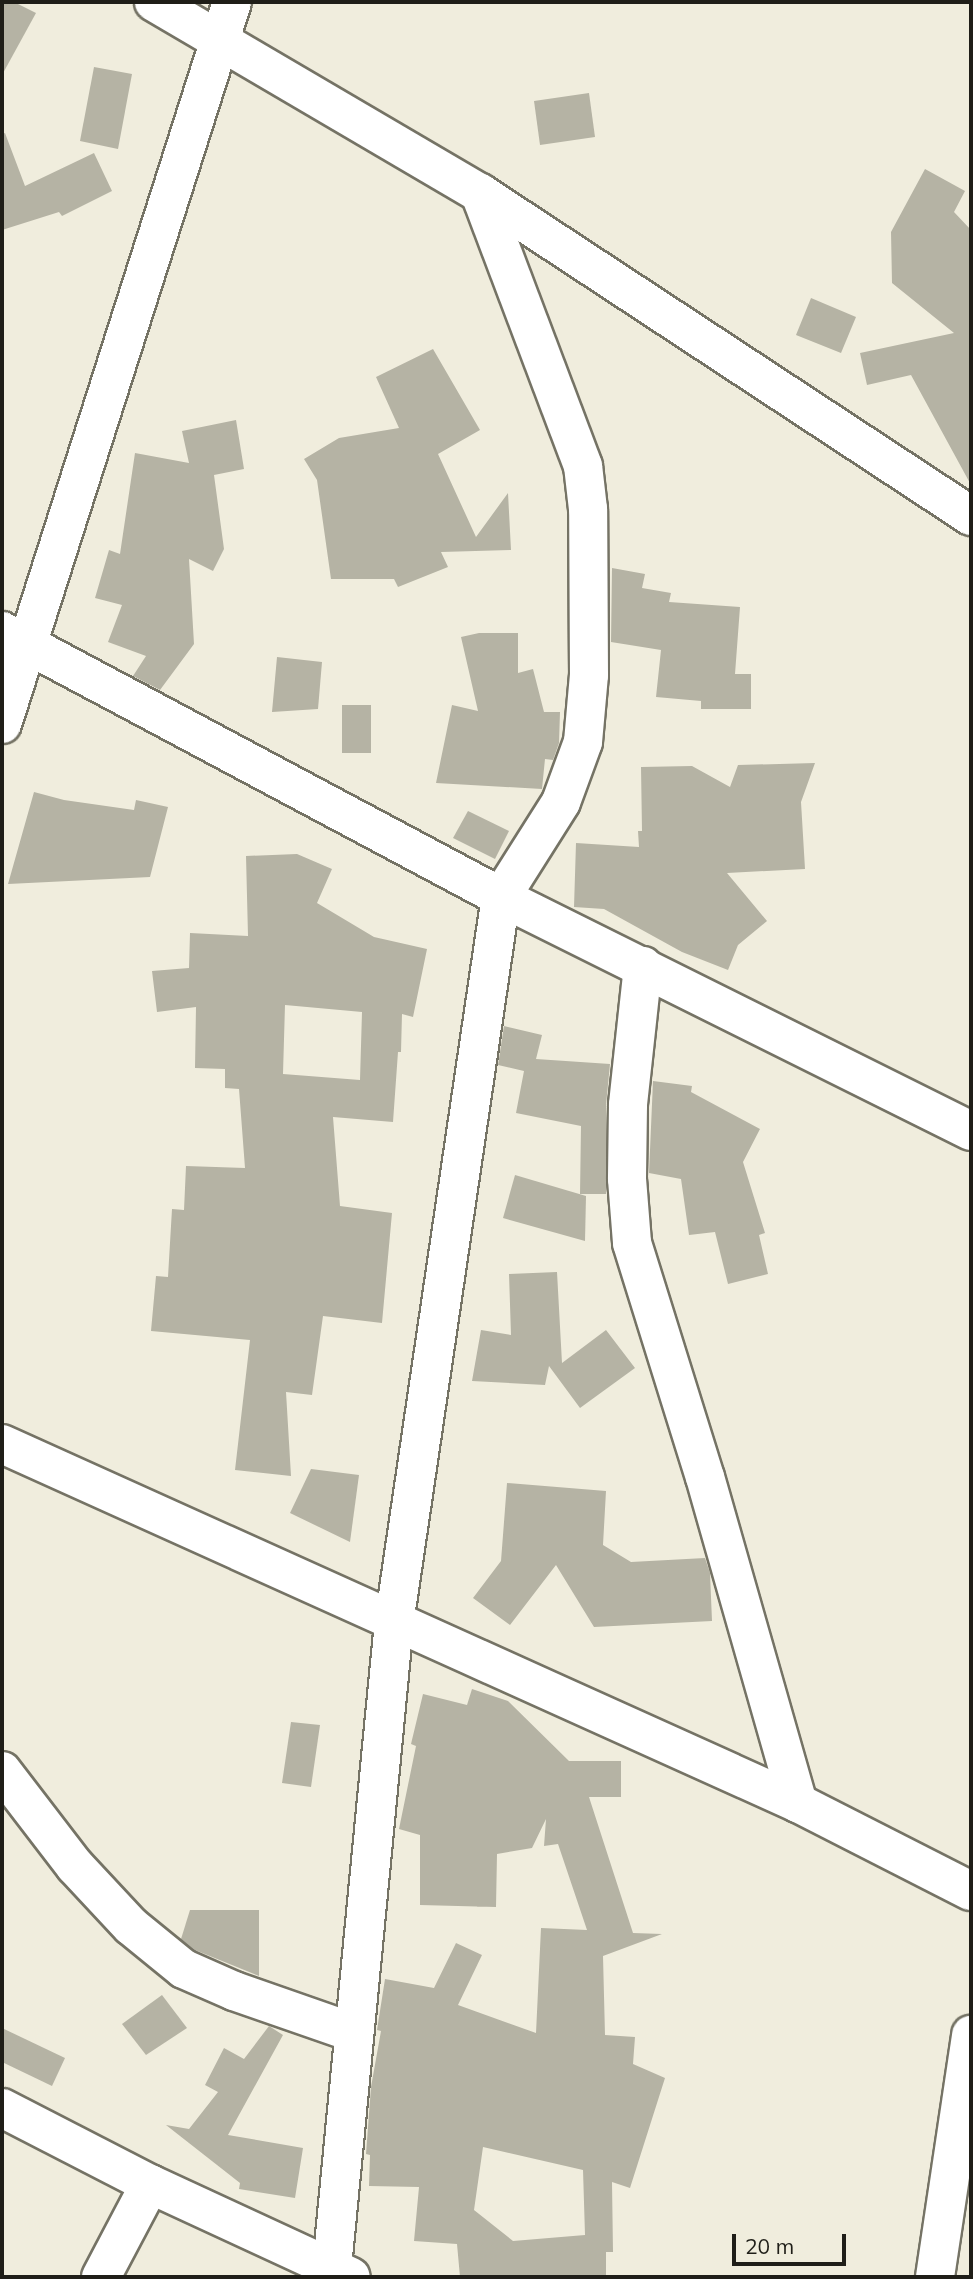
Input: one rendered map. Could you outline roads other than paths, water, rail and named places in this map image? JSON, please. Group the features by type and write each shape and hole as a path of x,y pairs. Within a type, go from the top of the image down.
{"street":[{"path":"154,2 219,43 480,193 971,516"},
{"path":"2,723 15,637 232,2"},
{"path":"2,2108 150,2184 338,2274 352,2032 394,1623 501,897 561,802 583,742 589,675 588,509 583,466 480,193"},
{"path":"15,637 501,897 971,1131"},
{"path":"643,966 628,1105 627,1179 632,1243 705,1477 798,1803"},
{"path":"2,1444 798,1803 971,1891"},
{"path":"2,1771 75,1866 131,1926 184,1969 234,1991 352,2032"},
{"path":"935,2277 971,2035"},
{"path":"101,2277 150,2184"}]}
